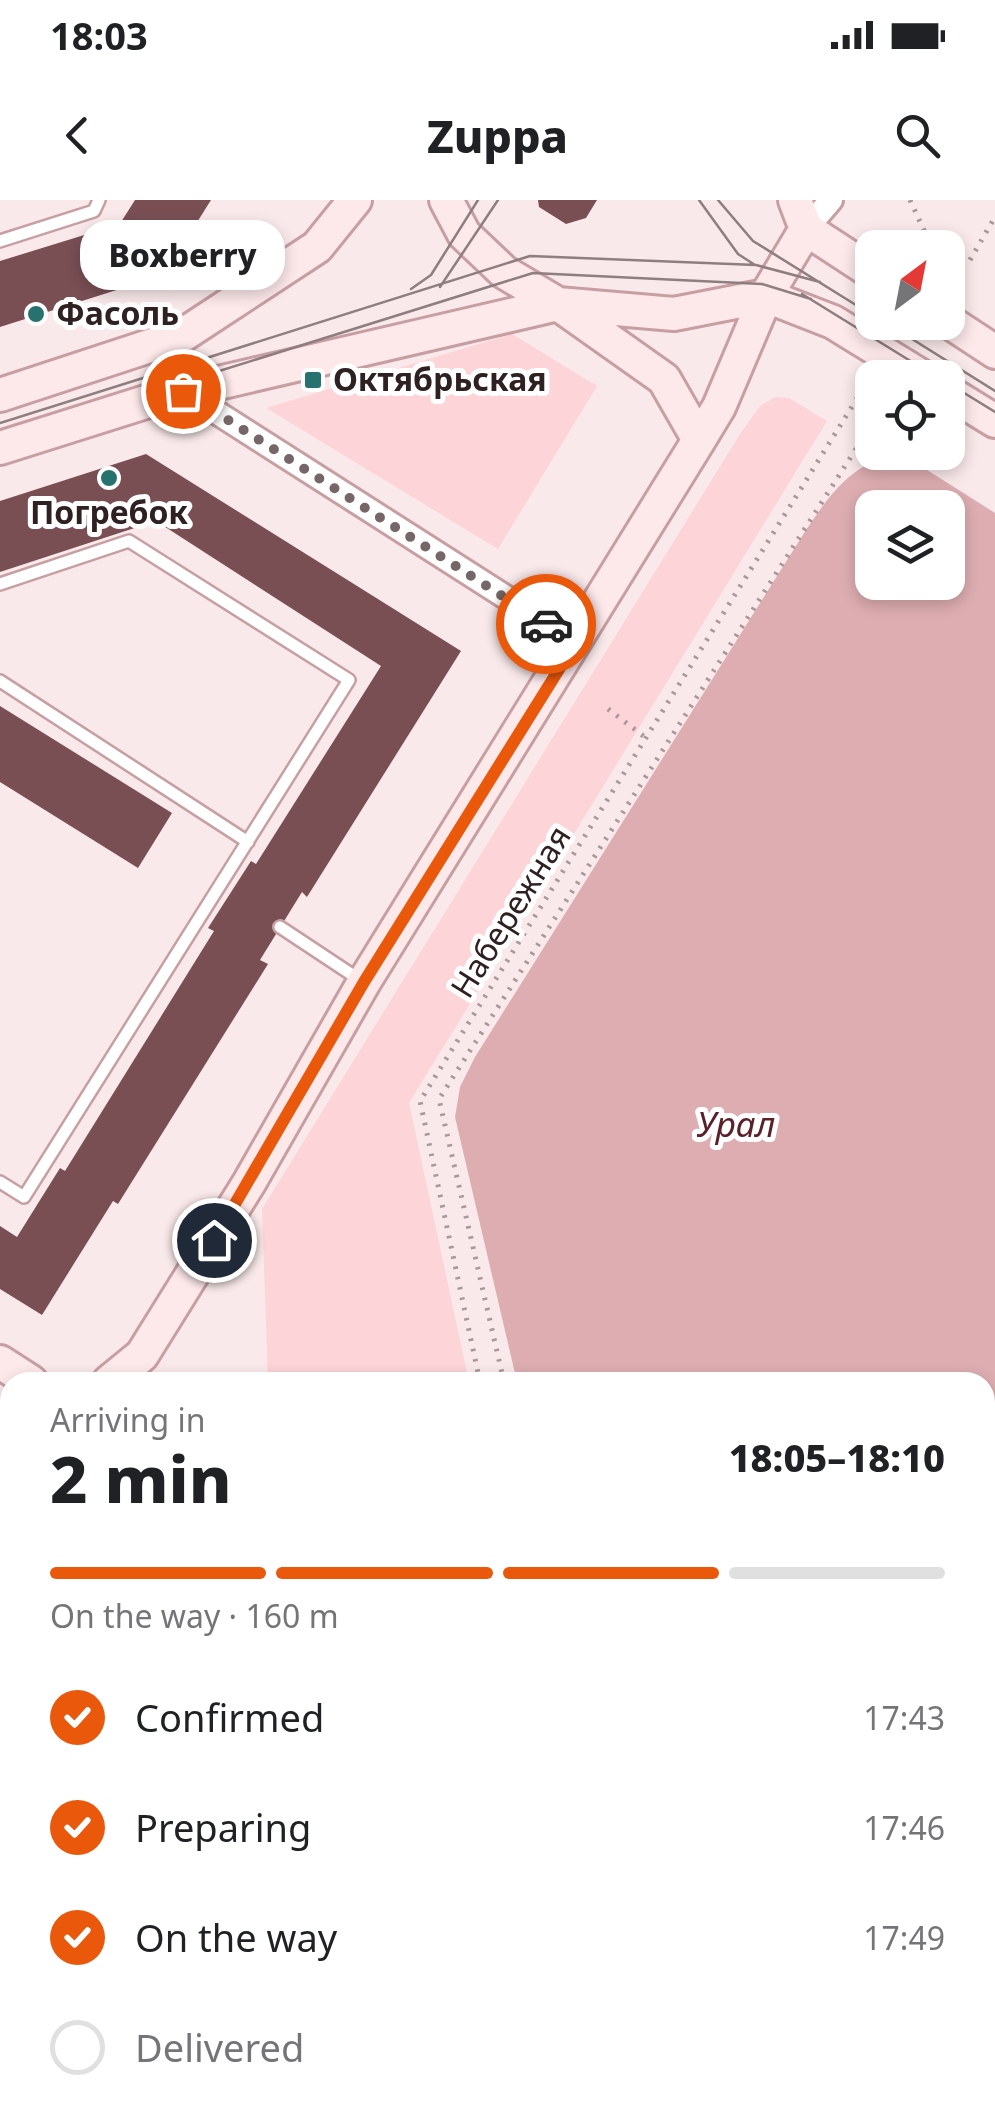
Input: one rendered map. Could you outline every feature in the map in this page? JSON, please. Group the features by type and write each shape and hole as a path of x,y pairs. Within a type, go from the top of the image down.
{"main road":[{"path":"0,395 183,335 317,247 355,200"},
{"path":"446,200 464,234 504,272 558,304 664,379 698,440"},
{"path":"121,1372 142,1355 249,1183 364,982 718,407 800,214 855,258"},
{"path":"0,448 183,391 558,304 674,314 766,296 833,322 895,360"},
{"path":"965,332 995,352"},
{"path":"965,402 995,421"}],"street":[{"path":"800,214 831,200"},
{"path":"183,391 576,642"}],"lane":[{"path":"0,240 94,211 99,200"},
{"path":"0,584 129,541 349,680 248,842 224,891 24,1198 0,1182"},
{"path":"0,682 248,842"},
{"path":"280,927 364,982"}],"path":[{"path":"910,200 924,230"},
{"path":"970,260 995,217"},
{"name":"Набережная","path":"478,1372 420,1101 855,402"},
{"name":"Набережная","path":"502,1372 439,1100 855,449"},
{"path":"608,709 646,738"}],"shaded area":[{"path":"512,334 597,386 498,549 266,408"},
{"path":"775,397 789,398 827,421 409,1103 467,1372 268,1372 262,1209 760,406"}],"water":[{"name":"Урал","path":"859,470 927,470 959,490 855,490 855,600 965,600 965,494 995,513 995,1372 515,1372 455,1117 460,1087 475,1057 806,530"}],"building":[{"path":"135,200 211,200 164,275 0,327 0,261 94,232 99,246 109,241"},
{"path":"538,200 597,200 586,218 566,224 539,207"},
{"path":"146,454 461,651 307,897 302,892 260,960 268,964 118,1204 113,1201 42,1315 0,1289 0,1226 17,1237 60,1168 65,1171 214,931 208,928 251,861 256,864 381,666 156,521 0,572 0,501"},
{"path":"0,706 172,813 138,868 0,782"}],"tram line":[{"path":"411,289 431,275 478,200"},
{"path":"440,287 498,200"},
{"path":"699,200 738,254 755,265"},
{"path":"718,200 753,241 855,304"},
{"path":"0,423 530,256 756,265 820,282"},
{"path":"171,386 533,273 762,284 811,299"},
{"path":"802,294 909,360"},
{"path":"914,340 995,391"},
{"path":"965,393 995,412"}],"way so far":[{"path":"183,391 546,624"}],"place":[{"name":"Фасоль","path":"36,314"},
{"name":"Октябрьская","path":"313,380"},
{"name":"Boxberry","path":"183,391"},
{"name":"Погребок","path":"109,478"}],"route":[{"path":"214,1240 364,982 576,642 546,624"}]}
